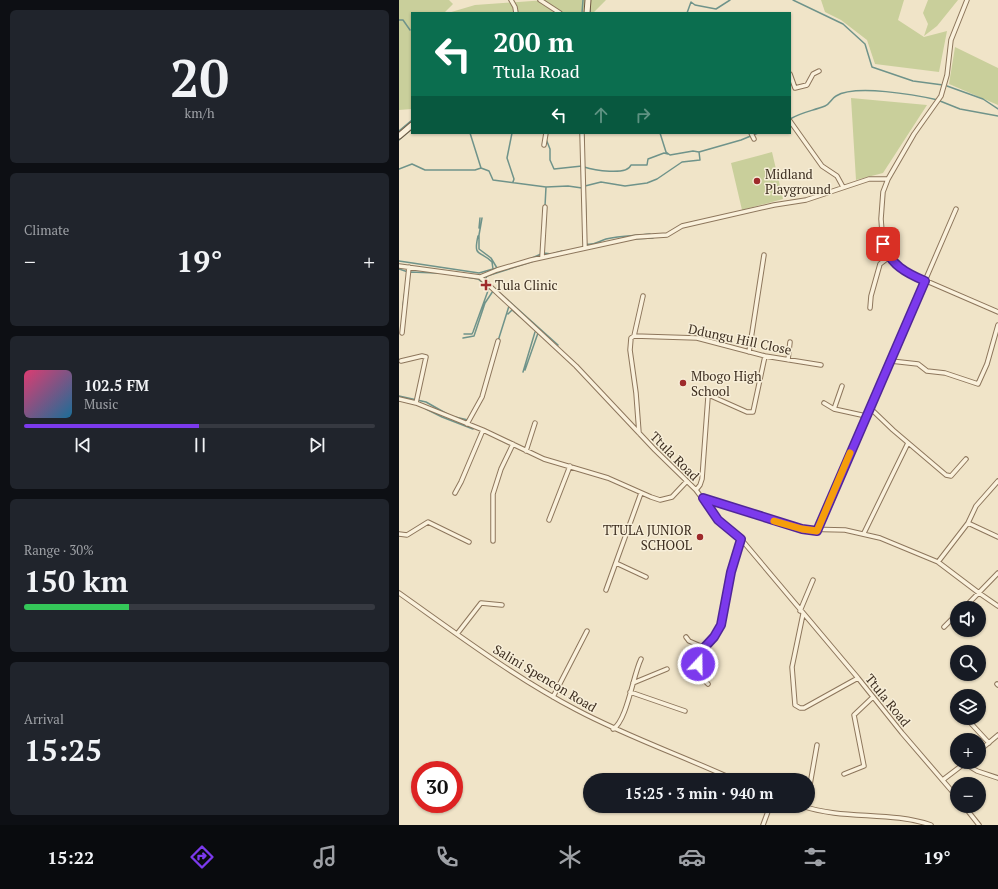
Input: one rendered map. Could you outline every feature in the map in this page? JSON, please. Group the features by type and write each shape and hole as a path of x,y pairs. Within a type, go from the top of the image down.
{"street":[{"path":"511,0 516,12"},
{"path":"540,0 558,12"},
{"path":"587,0 587,12"},
{"path":"967,0 951,40 947,75 941,96 914,134 888,179 883,192 881,219 883,244 889,257 899,268 925,281 938,285 998,312"},
{"path":"791,77 795,88 807,85 813,74 819,71"},
{"path":"791,122 822,166 837,176 843,187"},
{"path":"399,136 411,127"},
{"path":"544,145 545,134"},
{"path":"582,134 585,247"},
{"path":"399,266 480,277 497,270 542,257 636,237 667,236 682,226 774,205 806,200 869,179 888,179"},
{"path":"542,257 545,208"},
{"path":"817,531 865,416 891,361 956,209"},
{"path":"749,352 764,255"},
{"path":"870,308 871,296 880,264 889,257"},
{"path":"402,333 409,267"},
{"name":"Ttula Road","path":"480,277 576,366 639,433 696,490 718,520 741,539 858,678 902,733 950,788"},
{"path":"639,433 636,393 630,350 631,338 634,336 643,296"},
{"path":"891,361 918,364 927,371 945,373 978,384 987,364 998,325"},
{"name":"Ddungu Hill Close","path":"634,336 697,338 765,356 821,364"},
{"path":"467,424 482,397 498,341"},
{"path":"788,360 790,342"},
{"path":"401,360 422,356 426,357 416,403"},
{"path":"696,490 702,479 708,397 711,396 747,412 753,412 765,356"},
{"path":"834,409 842,386"},
{"path":"399,399 416,403 483,430 544,459 608,478 660,500 667,499 676,494 687,482"},
{"path":"824,403 834,409 865,416"},
{"path":"869,407 908,443 949,476 954,474 966,459"},
{"path":"526,451 535,423"},
{"path":"455,493 483,430"},
{"path":"864,533 908,443"},
{"path":"493,541 492,498 501,469 513,444"},
{"path":"549,520 570,466"},
{"path":"939,562 968,523 976,506 998,481"},
{"path":"606,590 641,493"},
{"path":"703,498 802,529 817,531 845,530 864,533 893,543 939,562 979,594 998,606"},
{"path":"399,534 407,535 428,522 469,542"},
{"path":"968,523 998,537"},
{"path":"708,684 705,682 703,671 698,664 703,647 714,637 721,625 731,572 741,539"},
{"path":"616,563 646,577"},
{"path":"972,601 998,573"},
{"path":"800,610 813,580"},
{"name":"Salini Spencon Road","path":"399,593 457,634 553,697 613,729 656,745 719,773"},
{"path":"457,634 481,603 502,605"},
{"path":"803,614 792,667 795,705 803,708 858,678"},
{"path":"944,627 950,621"},
{"path":"553,697 587,631"},
{"path":"686,637 689,641 703,647"},
{"path":"613,729 617,727 624,714 633,683 634,674 641,659"},
{"path":"633,683 667,669"},
{"path":"630,692 685,712"},
{"path":"844,774 864,766 854,715 873,697"},
{"path":"972,725 989,743"},
{"path":"986,746 998,735"},
{"path":"812,773 817,745"},
{"path":"943,779 957,769"},
{"path":"974,769 998,778"},
{"path":"815,808 855,815 915,820 931,825"},
{"path":"763,825 767,813"},
{"path":"970,813 979,825"}],"green space":[{"path":"399,0 449,0 453,4 445,12 411,12 411,109 399,110"},
{"path":"546,0 606,0 594,12 451,12 475,5"},
{"path":"821,0 904,0 898,20 924,37 947,31 939,72 875,64 867,40 841,20 825,12"},
{"path":"928,0 958,0 937,26 924,36 928,24 923,13"},
{"path":"955,47 998,68 998,105 949,84"},
{"path":"851,98 927,105 883,173 856,180"},
{"name":"Midland Playground","path":"772,152 783,199 742,210 731,163"}],"waterway":[{"path":"582,12 583,0"},
{"path":"590,0 590,12"},
{"path":"687,12 691,2 695,5 716,9 730,0"},
{"path":"793,0 843,24 865,44 872,67 913,81 943,85"},
{"path":"399,20 403,20 410,30"},
{"path":"947,86 983,99 998,109"},
{"path":"791,118 825,106 836,96 857,91 886,92 938,100"},
{"path":"940,101 960,109 998,116"},
{"path":"399,131 411,121"},
{"path":"399,140 411,130"},
{"path":"470,134 481,168"},
{"path":"512,134 507,158 514,179 513,182"},
{"path":"660,134 666,152 670,155 693,151 699,152 741,140 756,134"},
{"path":"584,137 584,157"},
{"path":"546,139 550,149 550,160 554,169 582,166"},
{"path":"585,186 601,182 625,186 647,183 657,179 682,162 700,160 699,152"},
{"path":"584,167 595,170 617,171 628,168 631,165 647,165 648,159 664,153 668,154"},
{"path":"399,169 412,164 425,170 475,170 481,168 489,171 493,180 546,187 568,186 582,188"},
{"path":"545,206 546,187"},
{"path":"585,190 586,220"},
{"path":"545,235 546,211"},
{"path":"479,228 480,218"},
{"path":"482,218 479,235 479,249 491,258 497,268 500,268"},
{"path":"586,244 594,244 606,239 617,237 650,234"},
{"path":"478,236 477,251 492,262 493,269 497,268"},
{"path":"633,239 653,238"},
{"path":"543,253 552,254 562,251"},
{"path":"532,258 541,254"},
{"path":"399,261 479,273 493,269"},
{"path":"485,280 487,276 534,261"},
{"path":"399,269 408,272"},
{"path":"410,274 410,272 437,273"},
{"path":"454,275 478,279 492,290"},
{"path":"464,334 472,334 489,288"},
{"path":"403,305 405,291"},
{"path":"463,338 474,336 485,303 493,291"},
{"path":"501,294 558,345"},
{"path":"498,341 509,306"},
{"path":"508,314 512,310 524,320"},
{"path":"533,328 542,336"},
{"path":"523,372 535,332"},
{"path":"525,370 538,333"},
{"path":"399,396 426,402 449,415"},
{"path":"426,409 473,429"},
{"path":"455,417 468,420"}],"slow traffic":[{"path":"774,521 802,529 817,531 850,453"}],"place":[{"name":"Midland Playground","path":"757,181"},
{"name":"Tula Clinic","path":"486,285"},
{"name":"Mbogo High School","path":"683,383"},
{"name":"TTULA JUNIOR SCHOOL","path":"700,537"}],"route":[{"path":"698,664 703,647 714,637 721,625 731,572 741,539 725,527 711,513 703,498 802,529 817,531 869,407 925,281 908,274 899,268 889,257 883,244"}]}
